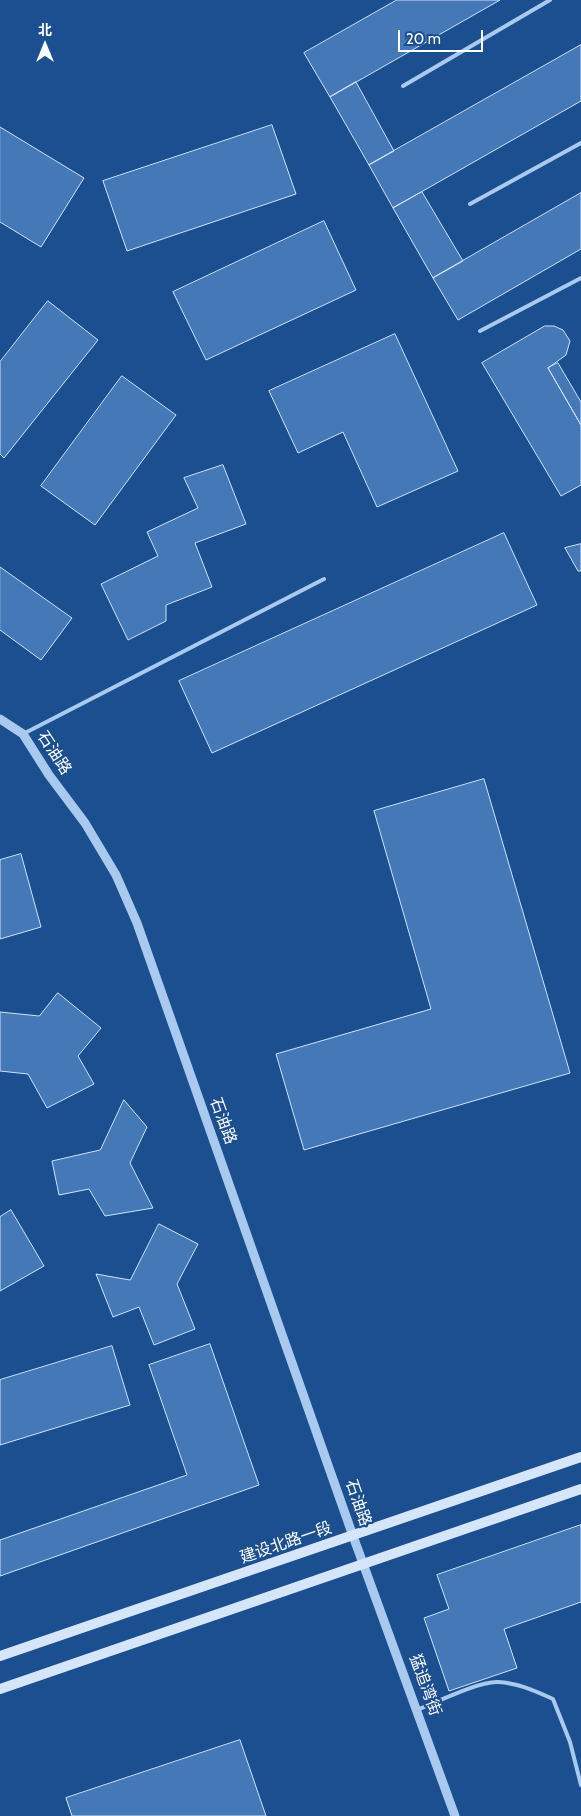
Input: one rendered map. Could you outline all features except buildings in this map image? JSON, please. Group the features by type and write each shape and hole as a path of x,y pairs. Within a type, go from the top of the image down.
{"main road":[{"name":"建设北路一段","path":"0,1656 354,1536 581,1456"},
{"path":"0,1689 365,1565 581,1489"}],"street":[{"name":"石油路","path":"0,719 23,734 49,775 85,823 116,875 137,923 365,1565"},
{"name":"猛追湾街","path":"365,1565 456,1816"}],"lane":[{"path":"403,86 550,0"},
{"path":"470,204 581,144"},
{"path":"480,331 580,278 581,284"},
{"path":"23,734 324,578"},
{"path":"417,1710 463,1691 496,1682 527,1687 553,1699 570,1742 581,1785"}]}
